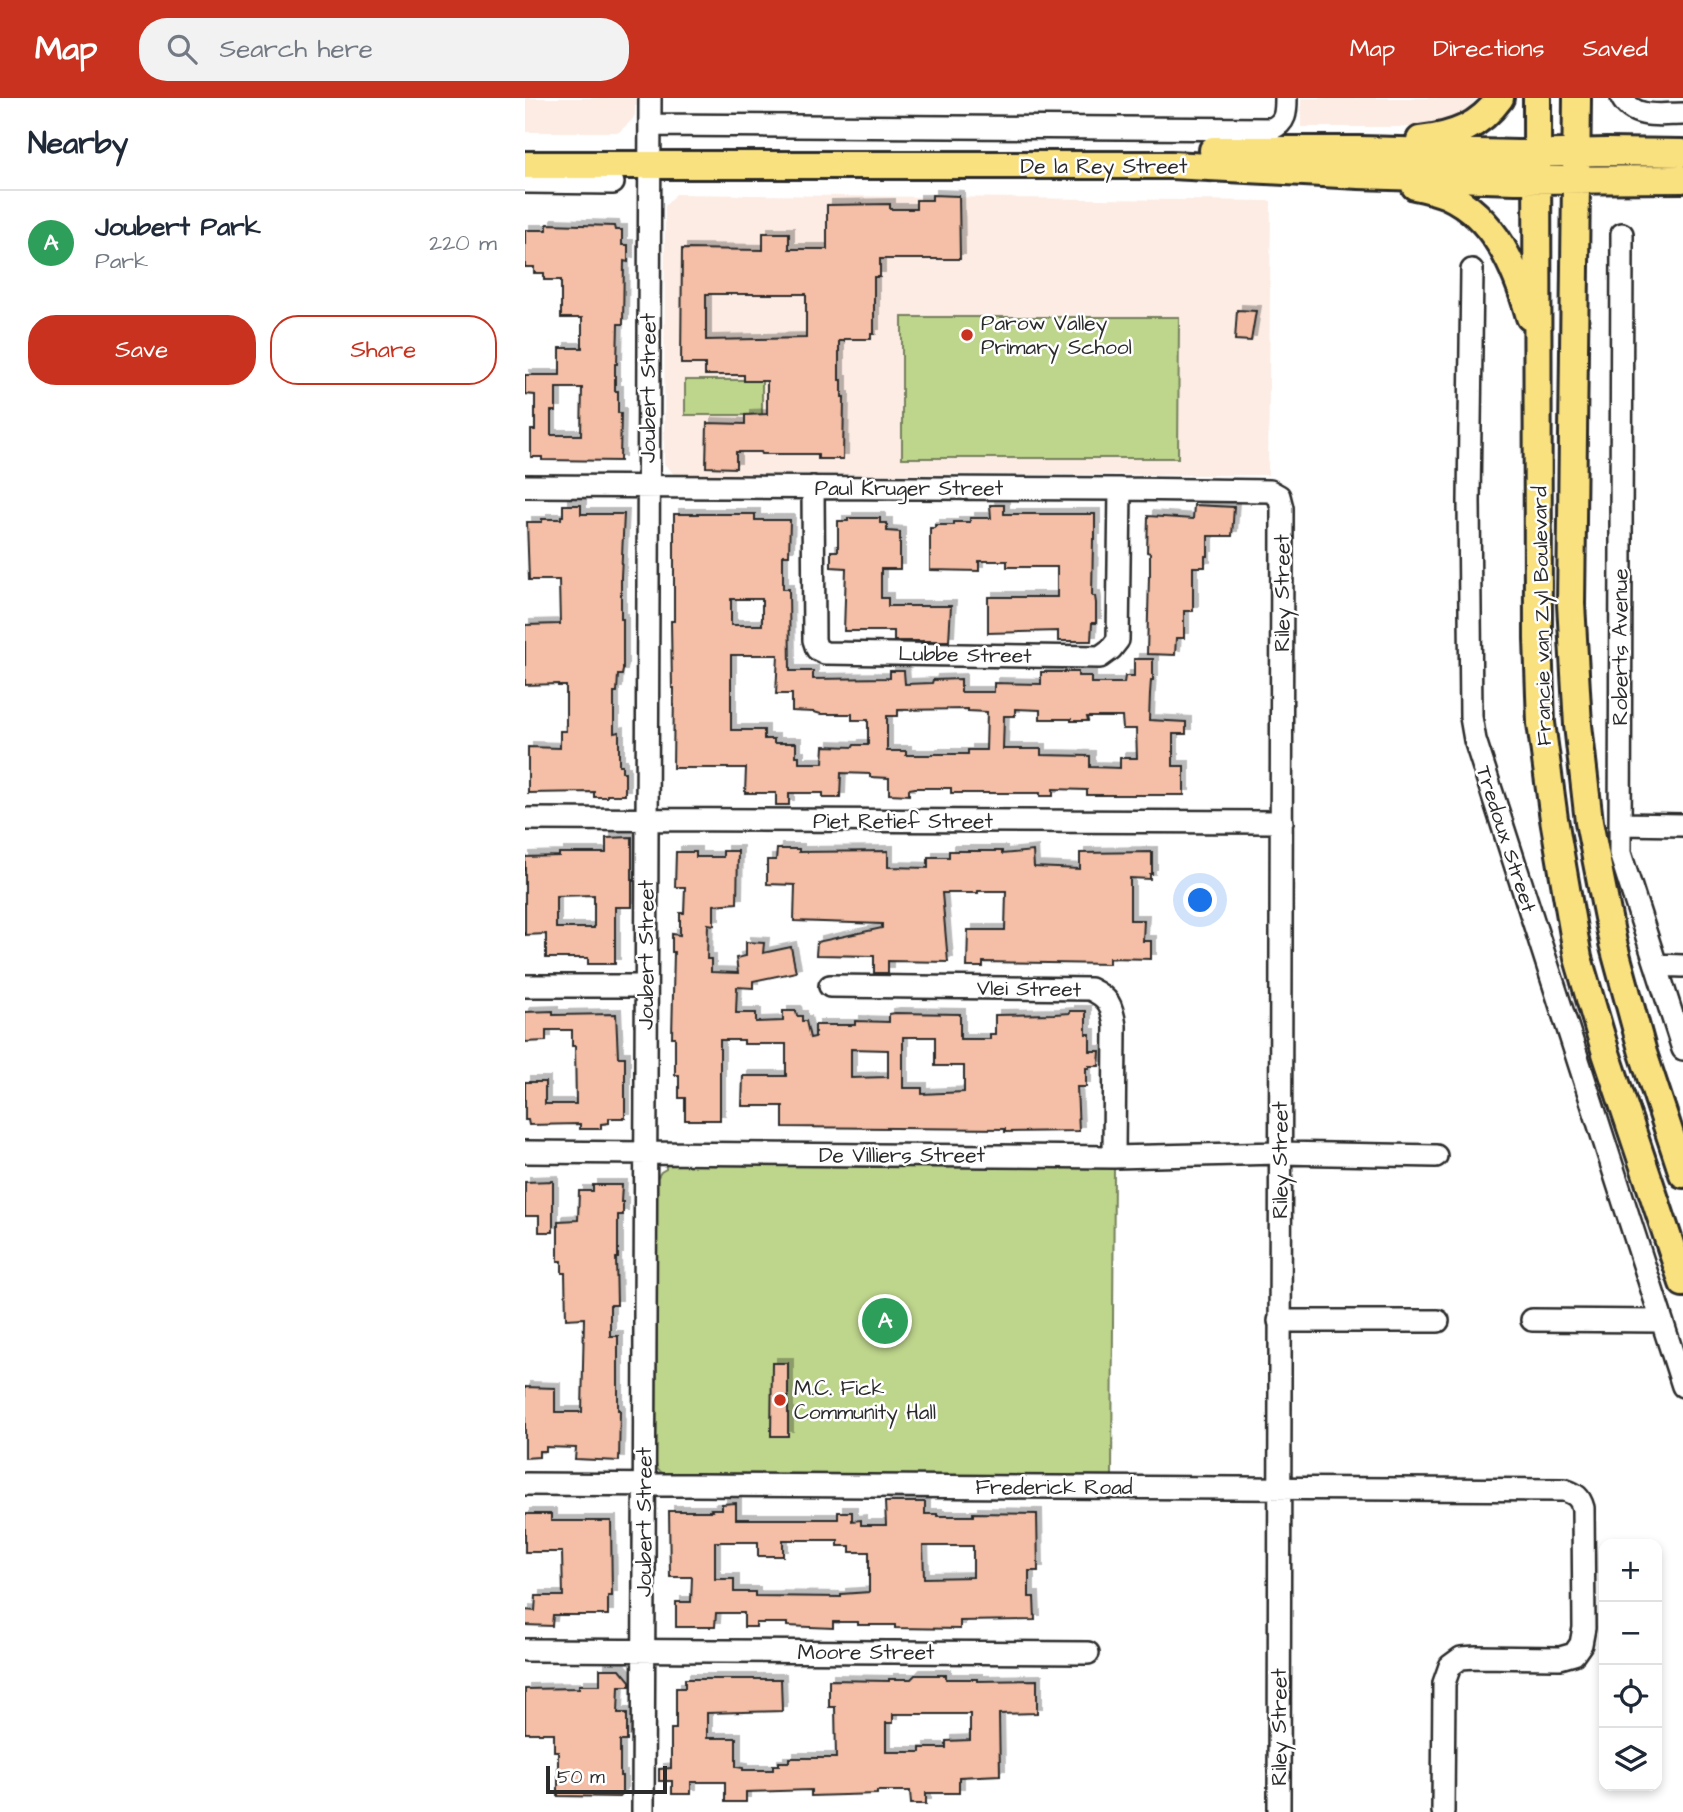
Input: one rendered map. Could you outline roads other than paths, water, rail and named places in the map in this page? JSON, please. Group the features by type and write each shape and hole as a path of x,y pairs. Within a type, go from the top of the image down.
{"main road":[{"path":"1359,162 1456,133 1480,119 1500,98"},
{"name":"Francie van Zyl Boulevard","path":"1537,98 1541,723 1553,819 1578,958 1606,1054 1683,1283"},
{"name":"Francie van Zyl Boulevard","path":"1577,98 1571,604 1578,725 1589,822 1613,943 1643,1053 1683,1174"},
{"name":"De la Rey Street","path":"525,146 650,146 1171,165 1359,162 1537,166 1577,179 1683,179"},
{"name":"De la Rey Street","path":"525,165 650,146"},
{"name":"De la Rey Street","path":"1537,166 1577,152 1683,153"},
{"path":"1359,162 1422,188 1447,195 1481,220 1510,260 1524,293 1539,356"}],"street":[{"name":"Joubert Street","path":"643,1812 650,98"},
{"path":"1623,101 1639,113 1683,114"},
{"name":"De la Rey Street","path":"650,146 1265,129 1277,127 1285,118 1286,105"},
{"path":"525,182 613,183"},
{"name":"Roberts Avenue","path":"1622,234 1620,853 1683,1049"},
{"name":"Tredoux Street","path":"1472,270 1469,501 1471,717 1475,740 1683,1386"},
{"name":"Paul Kruger Street","path":"525,486 1270,491 1279,496 1282,508"},
{"name":"Lubbe Street","path":"813,487 814,639 817,649 825,653 1100,657 1118,640 1120,488"},
{"name":"Riley Street","path":"1279,1812 1282,508"},
{"name":"Piet Retief Street","path":"525,819 1282,822"},
{"path":"1620,824 1683,825"},
{"path":"1656,965 1683,966"},
{"path":"525,986 645,986"},
{"name":"Vlei Street","path":"830,986 1090,989 1102,995 1112,1007 1115,1026 1114,1157"},
{"name":"De Villiers Street","path":"525,1152 1114,1157 1280,1153 1436,1156"},
{"path":"1532,1320 1661,1321"},
{"path":"1279,1321 1438,1321"},
{"name":"Frederick Road","path":"525,1484 1564,1490 1575,1494 1583,1508 1584,1628 1581,1644 1574,1654 1560,1658 1461,1658 1450,1666 1444,1683 1443,1812"},
{"name":"Moore Street","path":"525,1650 1088,1653"}],"place":[{"name":"Parow Valley Primary School","path":"967,335"},
{"name":"Joubert Park","path":"885,1321"},
{"name":"M.C. Fick Community Hall","path":"780,1400"}]}
